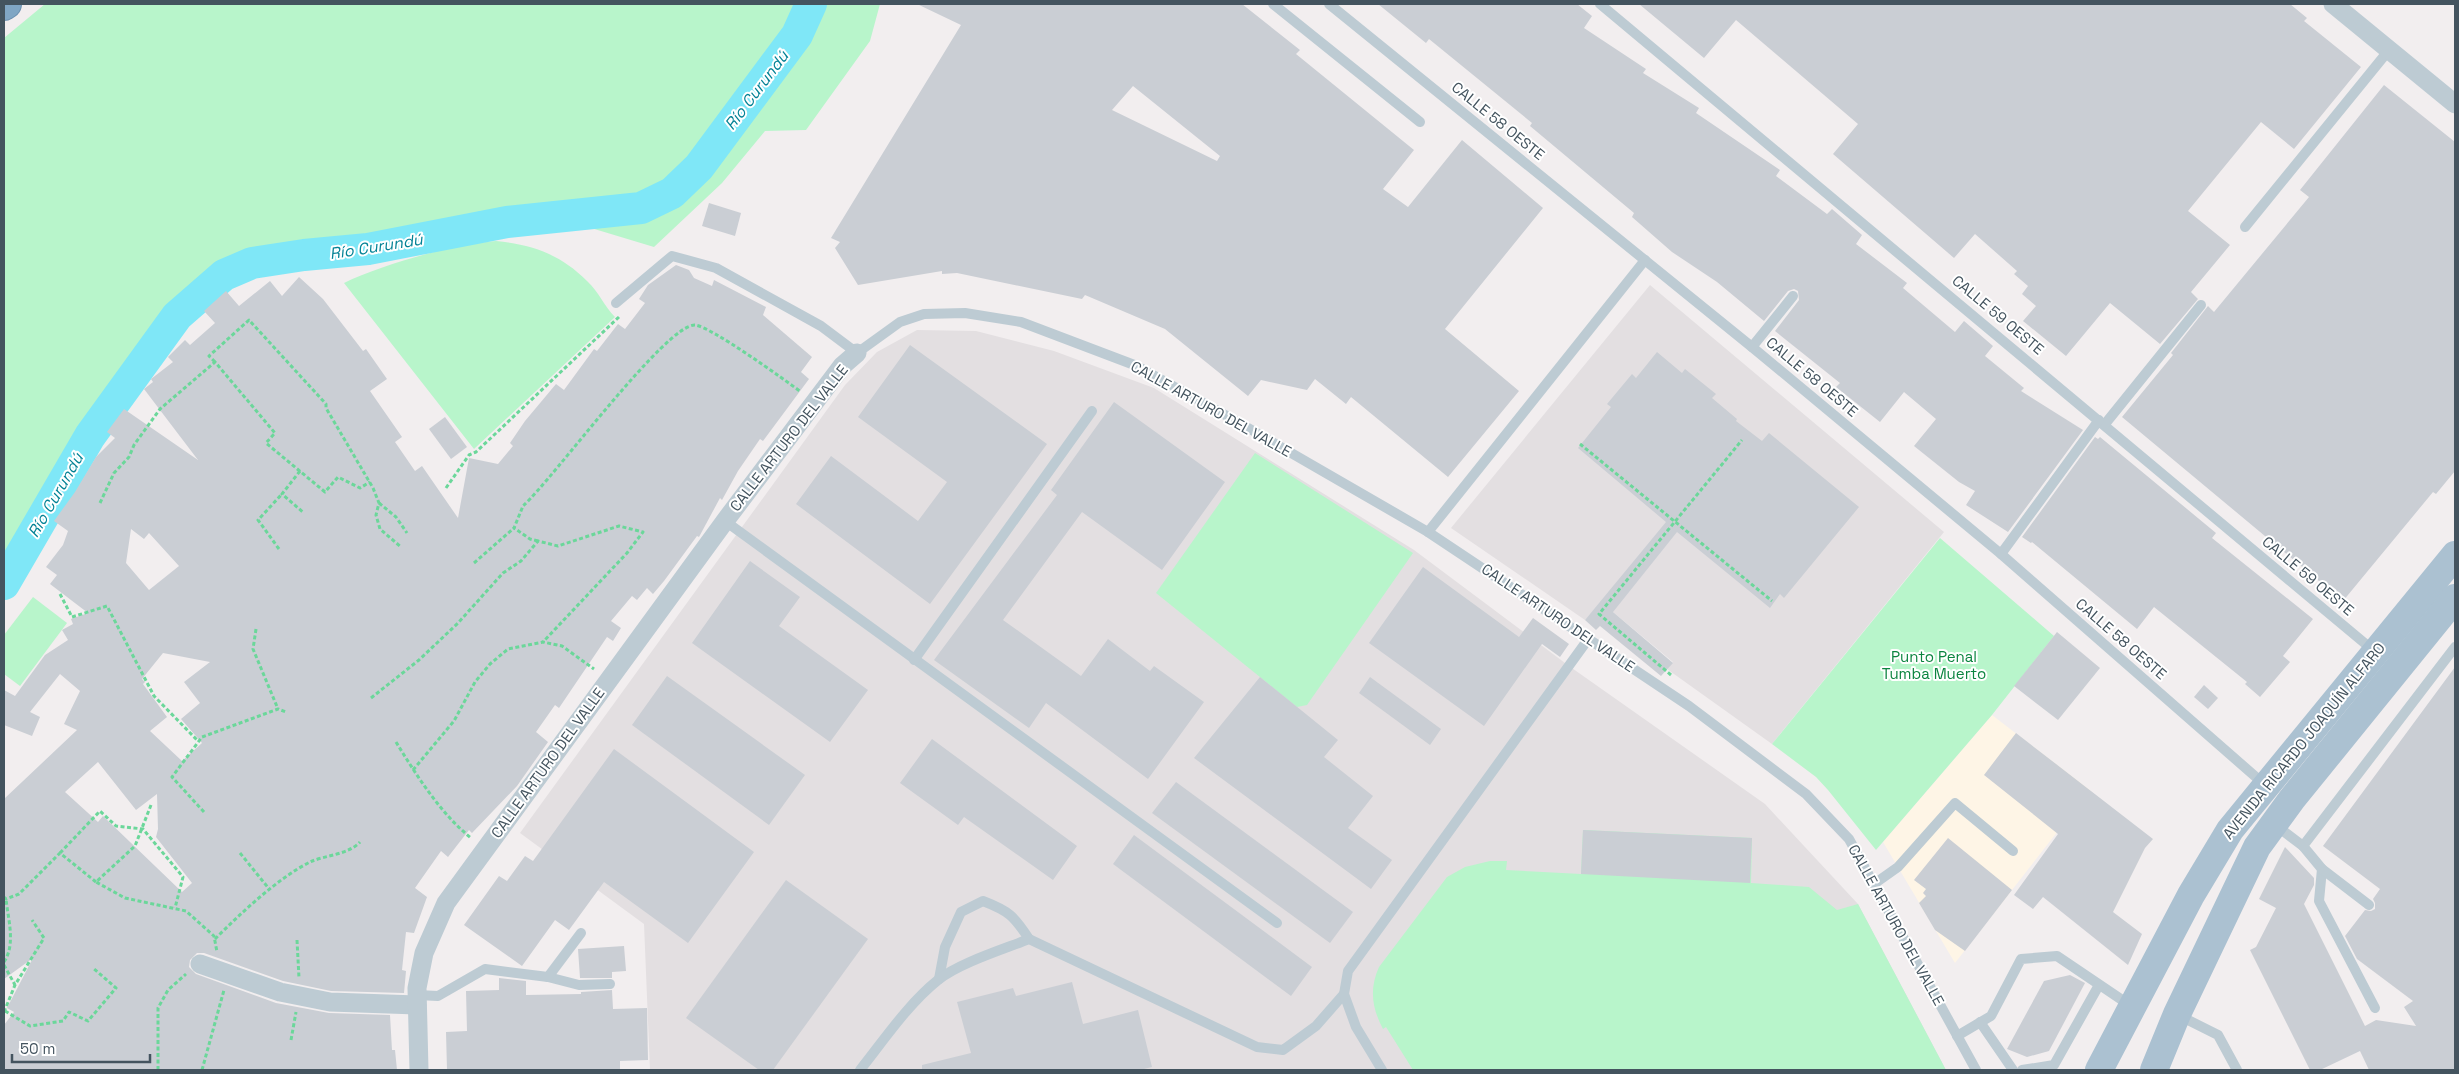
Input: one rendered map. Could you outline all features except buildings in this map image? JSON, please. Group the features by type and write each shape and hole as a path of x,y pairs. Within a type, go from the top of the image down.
{"main road":[{"name":"AVENIDA RICARDO JOAQUÍN ALFARO","path":"2099,1070 2196,887 2230,830 2455,555"},
{"name":"AVENIDA RICARDO JOAQUÍN ALFARO","path":"2154,1070 2177,1014 2257,847 2381,688 2455,598"}],"street":[{"path":"2333,4 2455,104"},
{"name":"CALLE ARTURO DEL VALLE","path":"419,1070 417,1000 424,953 446,903 724,521 842,366 857,353"},
{"path":"200,964 299,996 330,1002 417,1000"}],"lane":[{"path":"1273,4 1420,122"},
{"name":"CALLE 58 OESTE","path":"1329,4 1752,347 2002,554 2265,786"},
{"name":"CALLE 59 OESTE","path":"1600,4 2375,651"},
{"path":"2245,227 2389,50"},
{"path":"616,303 672,256 716,268 820,326 857,353"},
{"path":"1428,532 1645,260"},
{"path":"1752,347 1793,296"},
{"path":"2002,554 2102,422 2201,305"},
{"name":"CALLE ARTURO DEL VALLE","path":"857,353 900,322 924,314 965,312 1021,322 1137,366 1428,532 1689,706 1806,794 1849,839 1976,1070"},
{"path":"914,660 1092,411"},
{"path":"724,521 1277,923"},
{"path":"1382,1070 1356,1027 1344,994 1348,971 1589,638"},
{"path":"2303,846 2455,647"},
{"path":"1874,884 1898,867 1955,803 2013,850"},
{"path":"2274,824 2303,846 2322,870 2369,905"},
{"path":"2322,870 2319,901 2375,1008"},
{"path":"939,978 945,947 961,912 983,901 1006,910 1019,923 1029,939 1257,1047 1283,1050 1316,1026 1344,994"},
{"path":"548,977 581,933"},
{"path":"860,1070 917,1000 939,978 1029,939"},
{"path":"1957,1036 1991,1016 2021,959 2057,956 2132,1007"},
{"path":"417,1000 438,996 485,969 548,977 580,985 610,984"},
{"path":"2022,1070 2054,1065 2099,985"},
{"path":"2177,1014 2218,1034 2237,1070"},
{"path":"1980,1022 2013,1070"}],"path":[{"path":"446,488 469,455 476,452 620,316 616,303"},
{"path":"370,482 360,488 338,477 325,492 266,444 276,433 209,356 249,320 326,404 326,408 370,482 379,503 396,517 407,533"},
{"path":"474,563 514,528 523,506 646,362 675,333 687,326 697,325 706,329 804,394"},
{"path":"100,504 114,473 129,457 134,445 160,409 215,362"},
{"path":"1675,678 1599,614 1742,440"},
{"path":"1580,444 1772,601"},
{"path":"279,549 258,520 300,471"},
{"path":"282,494 304,513"},
{"path":"379,503 376,515 380,529 401,547"},
{"path":"514,528 530,539 558,546 619,526 643,532 627,554 543,642"},
{"path":"371,698 425,654 458,623 503,573 521,561 538,541"},
{"path":"60,594 72,617 107,606 154,696 198,741"},
{"path":"256,629 253,648 278,709"},
{"path":"414,770 454,721 475,682 490,664 508,649 543,642 562,646 609,680"},
{"path":"204,812 172,777 198,741 202,737 218,730 278,709 286,712"},
{"path":"396,742 414,770 461,830 486,849"},
{"path":"96,882 136,846 151,805"},
{"path":"16,985 4,963 8,956 11,938 5,898 19,894 100,812 116,826 143,829 183,877 174,908"},
{"path":"215,939 249,907 310,862 342,851 360,842"},
{"path":"60,853 96,882 125,898 186,910 215,939 224,973 202,1070"},
{"path":"240,853 270,890"},
{"path":"32,920 44,938 16,985 4,1012 30,1026 64,1021 69,1012 88,1021 116,988 93,968"},
{"path":"291,1040 299,996 297,940"},
{"path":"158,1070 158,1008 168,990 200,964"}],"shaded area":[{"path":"1650,285 1944,532 1772,744 1667,669 1673,662 1601,602 1585,620 1451,528"},
{"path":"917,330 976,331 1054,351 1154,388 1414,550 1569,666 1765,804 1858,904 1946,1070 650,1070 644,924 520,833 845,385 877,352"},
{"path":"1992,715 2090,790 1955,963 1883,842"}],"green space":[{"path":"45,4 880,4 870,41 806,130 765,131 722,183 654,247 591,228 498,234 308,267 253,274 227,281 193,313 161,350 66,486 4,596 4,38"},
{"path":"496,241 534,248 567,264 591,285 615,317 474,449 344,283 378,269 419,256 460,246"},
{"path":"1255,453 1413,553 1307,705 1297,707 1156,593"},
{"name":"Punto Penal Tumba Muerto","path":"1940,538 2054,636 1992,715 1876,850 1816,777 1772,744"},
{"path":"33,597 67,623 20,686 4,674 4,635"},
{"path":"1583,830 1752,838 1751,883 1809,887 1837,910 1858,904 1946,1070 1413,1070 1386,1027 1383,1029 1376,1014 1373,991 1379,967 1447,877 1465,867 1490,861 1507,861 1506,870 1581,874"}],"waterway":[{"name":"Río Curundú","path":"4,584 90,436 177,316 224,275 252,263 304,255 368,249 507,222 641,208 672,193 699,167 797,35 811,4"}]}
